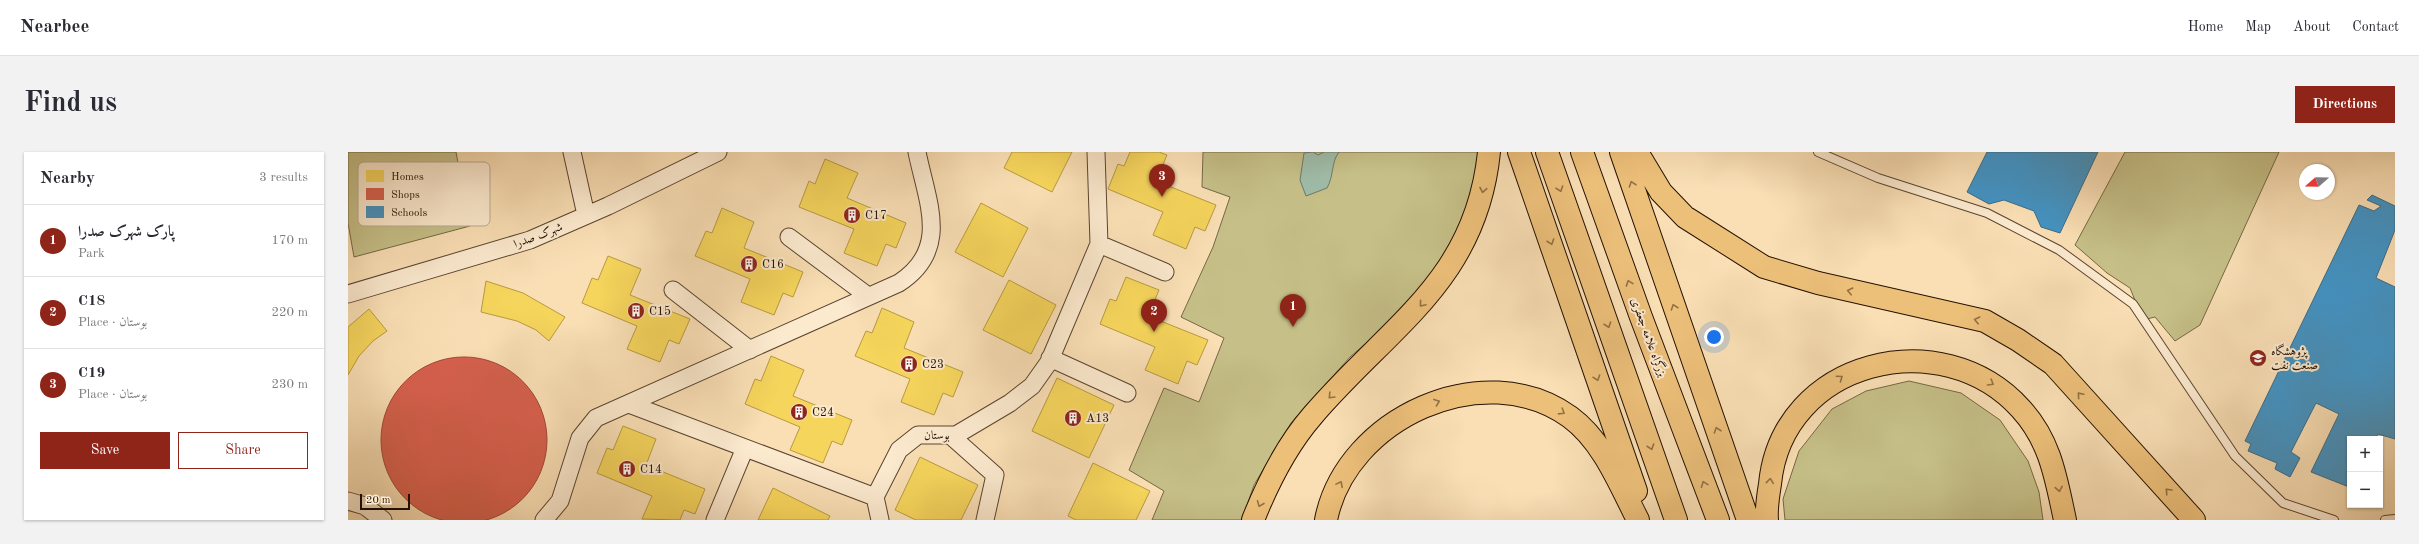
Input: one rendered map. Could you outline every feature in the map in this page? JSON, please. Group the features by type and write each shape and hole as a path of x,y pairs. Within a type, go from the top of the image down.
{"highway":[{"path":"1253,520 1269,479 1287,449 1312,415 1418,308 1443,278 1461,248 1474,221 1482,195 1489,152"},
{"path":"1519,152 1646,520"},
{"path":"1547,152 1676,520"},
{"name":"بزرگراه علامه جعفری","path":"1582,152 1641,317 1718,520"},
{"path":"1621,152 1748,520"},
{"path":"1637,152 1661,192 1685,217 1764,267 1818,283 1985,321 2018,340 2053,364 2194,520"},
{"path":"1767,520 1771,471 1778,447 1790,422 1806,403 1846,374 1884,362 1911,360 1942,364 1973,372 2002,389 2022,410 2040,436 2056,471 2065,520"},
{"path":"1326,520 1334,494 1346,473 1376,437 1396,421 1443,400 1463,395 1503,392 1536,399 1552,406 1585,430 1600,449 1638,520"}],"street":[{"path":"572,152 586,215"},
{"name":"شهرک صدرا","path":"348,294 530,240 718,152"},
{"path":"544,520 560,501 574,456 584,433 596,418 615,408 628,404 899,283 914,273 925,259 931,242 932,224 917,152"},
{"name":"بوستان","path":"875,497 899,450 918,435 956,435 1032,386 1050,358 1098,244 1096,152"},
{"path":"789,236 868,296"},
{"path":"1098,244 1165,272"},
{"path":"673,290 750,350"},
{"path":"1050,358 1127,393"},
{"path":"628,404 875,497 880,520"},
{"path":"950,435 994,475 985,520"},
{"path":"715,520 745,448"},
{"path":"348,501 365,506 383,520"}],"lane":[{"path":"1818,152 1878,178 1987,213 2059,250 2133,304 2235,456 2283,503 2334,520"},
{"path":"2385,520 2395,519"}],"shaded area":[{"path":"348,152 456,152 458,162 358,162 358,226 470,226 354,257 348,223"},
{"path":"1203,152 1481,152 1460,231 1441,267 1396,317 1350,357 1291,423 1254,485 1242,520 1152,520 1164,491 1129,470 1164,388 1199,402 1224,338 1181,317 1213,247 1230,197 1202,187"},
{"path":"1313,152 1318,155 1324,152 1339,152 1336,156 1331,179 1327,188 1306,196 1300,180 1304,153"},
{"path":"2125,152 2279,152 2200,325 2175,341 2155,317 2143,320 2130,288 2107,273 2075,245"},
{"path":"1909,381 1961,393 2000,420 2028,461 2039,492 2043,520 1785,520 1783,499 1799,451 1832,409 1866,391"}],"building: Homes":[{"path":"1012,152 1072,152 1052,192 1004,168"},
{"path":"1130,152 1159,152 1167,155 1156,181 1216,205 1205,231 1195,227 1186,249 1153,235 1163,212 1108,189 1118,164 1124,166"},
{"name":"C17","path":"825,159 858,173 847,198 906,223 896,248 886,244 877,266 844,253 854,229 799,207 809,181 815,184"},
{"path":"981,203 1028,228 1003,277 955,252"},
{"name":"C16","path":"722,208 754,222 744,248 803,272 793,297 783,293 774,315 741,302 750,279 695,256 706,231 712,233"},
{"name":"C15","path":"608,256 641,269 630,295 690,319 679,344 669,340 660,362 627,349 637,326 582,303 592,278 598,280"},
{"path":"1126,277 1159,290 1148,316 1208,340 1197,365 1187,361 1178,384 1145,370 1155,347 1100,324 1110,299 1116,301"},
{"path":"1009,280 1056,305 1031,354 983,330"},
{"path":"486,281 523,293 565,317 549,341 536,330 517,321 481,312"},
{"name":"C23","path":"882,308 914,322 904,348 963,372 953,397 943,393 934,415 901,402 910,379 855,356 866,331 872,333"},
{"path":"369,309 387,331 373,341 359,356 348,375 348,327"},
{"name":"C24","path":"771,356 804,370 793,396 852,420 842,445 832,441 823,463 790,450 800,427 745,404 755,379 761,381"},
{"name":"A13","path":"1057,378 1114,405 1089,458 1032,431"},
{"name":"C14","path":"623,426 656,439 646,465 705,489 695,514 684,510 680,520 642,519 652,496 597,473 607,448 613,450"},
{"path":"920,457 978,485 961,520 916,520 895,510"},
{"path":"1093,463 1150,491 1136,520 1076,520 1068,516"},
{"path":"773,488 830,516 828,520 758,520"}],"building: Shops":[{"path":"456,357 472,357 496,363 523,381 541,408 547,432 547,448 541,472 523,499 496,517 472,523 456,523 432,517 411,504 400,493 387,472 381,448 381,432 387,408 400,387 411,376 432,363"}],"building: Schools":[{"path":"1987,152 2098,152 2060,233 2041,227 2034,211 2004,200 1989,204 1967,192"},
{"path":"2372,195 2395,206 2395,230 2376,278 2395,287 2395,439 2378,434 2377,436 2347,436 2347,486 2311,472 2339,414 2316,403 2291,452 2300,458 2290,477 2275,469 2277,463 2248,451 2251,444 2245,441 2359,205 2374,211 2381,206 2367,200"}],"place":[{"name":"C19","path":"1162,197"},
{"name":"C17","path":"852,215"},
{"name":"C16","path":"749,264"},
{"name":"C15","path":"636,311"},
{"name":"پارک شهرک صدرا","path":"1293,327"},
{"name":"C18","path":"1154,332"},
{"name":"پژوهشگاه صنعت نفت","path":"2258,358"},
{"name":"C23","path":"909,364"},
{"name":"C24","path":"799,412"},
{"name":"A13","path":"1073,418"},
{"name":"C14","path":"627,469"}]}
